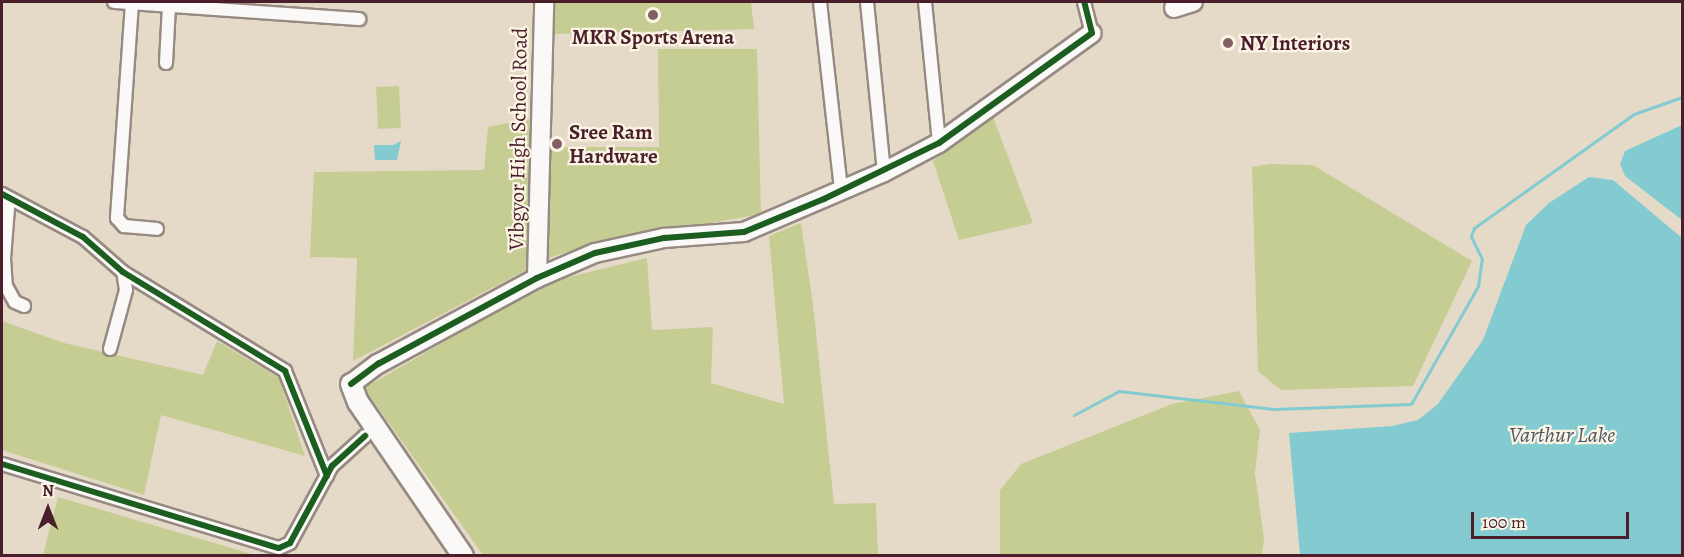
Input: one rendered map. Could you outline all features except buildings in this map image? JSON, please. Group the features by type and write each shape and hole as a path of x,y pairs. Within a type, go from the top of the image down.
{"main road":[{"path":"351,384 353,406 365,436 447,555"},
{"path":"353,406 463,555"}],"street":[{"path":"114,2 358,20"},
{"name":"Vibgyor High School Road","path":"537,278 544,2"},
{"path":"820,2 841,189"},
{"path":"867,2 884,172"},
{"path":"925,2 939,143"},
{"path":"351,384 378,364 537,278 595,253 664,238 744,232 884,172 939,143 1092,33 1084,2"},
{"path":"1174,8 1193,2"},
{"path":"132,3 117,218 124,226 157,229"},
{"path":"166,63 169,6"},
{"path":"2,194 83,237 123,272 285,371 330,471"},
{"path":"2,194 8,208 4,259 6,286 15,302 24,306"},
{"path":"110,349 126,290 123,272"},
{"path":"2,464 279,548 290,543 330,471 365,436"}],"green space":[{"name":"MKR Sports Arena","path":"554,2 751,2 754,29 553,34"},
{"path":"658,49 757,49 761,214 594,244 548,258 551,147 659,147"},
{"path":"399,86 401,128 378,129 376,87"},
{"path":"993,117 1033,223 959,240 933,161"},
{"path":"530,119 528,269 353,361 357,258 310,257 314,172 484,170 488,127"},
{"path":"1269,164 1313,165 1472,261 1413,386 1281,390 1258,371 1252,167"},
{"path":"801,223 813,304 834,504 876,503 878,555 483,555 364,388 548,282 647,258 652,330 713,327 711,383 784,404 769,236"},
{"path":"2,321 64,343 203,375 217,341 279,378 305,456 161,415 144,495 2,450"},
{"path":"1239,391 1260,430 1255,473 1264,539 1262,555 1000,555 1000,490 1021,464 1172,404"},
{"path":"58,497 255,555 43,555"}],"water":[{"path":"1682,125 1682,220 1625,176 1620,164 1625,151"},
{"path":"401,141 397,160 375,160 374,145 393,145"},
{"name":"Varthur Lake","path":"1589,177 1613,180 1682,238 1682,555 1300,555 1289,433 1392,426 1418,420 1438,404 1483,340 1526,225 1549,203"}],"waterway":[{"path":"1074,415 1119,391 1274,409 1411,404 1478,286 1482,259 1471,236 1474,228 1634,114 1682,97"}],"cycle path":[{"path":"351,384 378,364 537,278 595,253 664,238 744,232 824,199 939,143 1092,33 1084,2"},
{"path":"2,194 83,237 123,272 285,371 327,476"},
{"path":"2,464 279,548 290,543 332,466 365,436"}],"place":[{"name":"MKR Sports Arena","path":"653,15"},
{"name":"NY Interiors","path":"1228,43"},
{"name":"Sree Ram Hardware","path":"557,144"}]}
